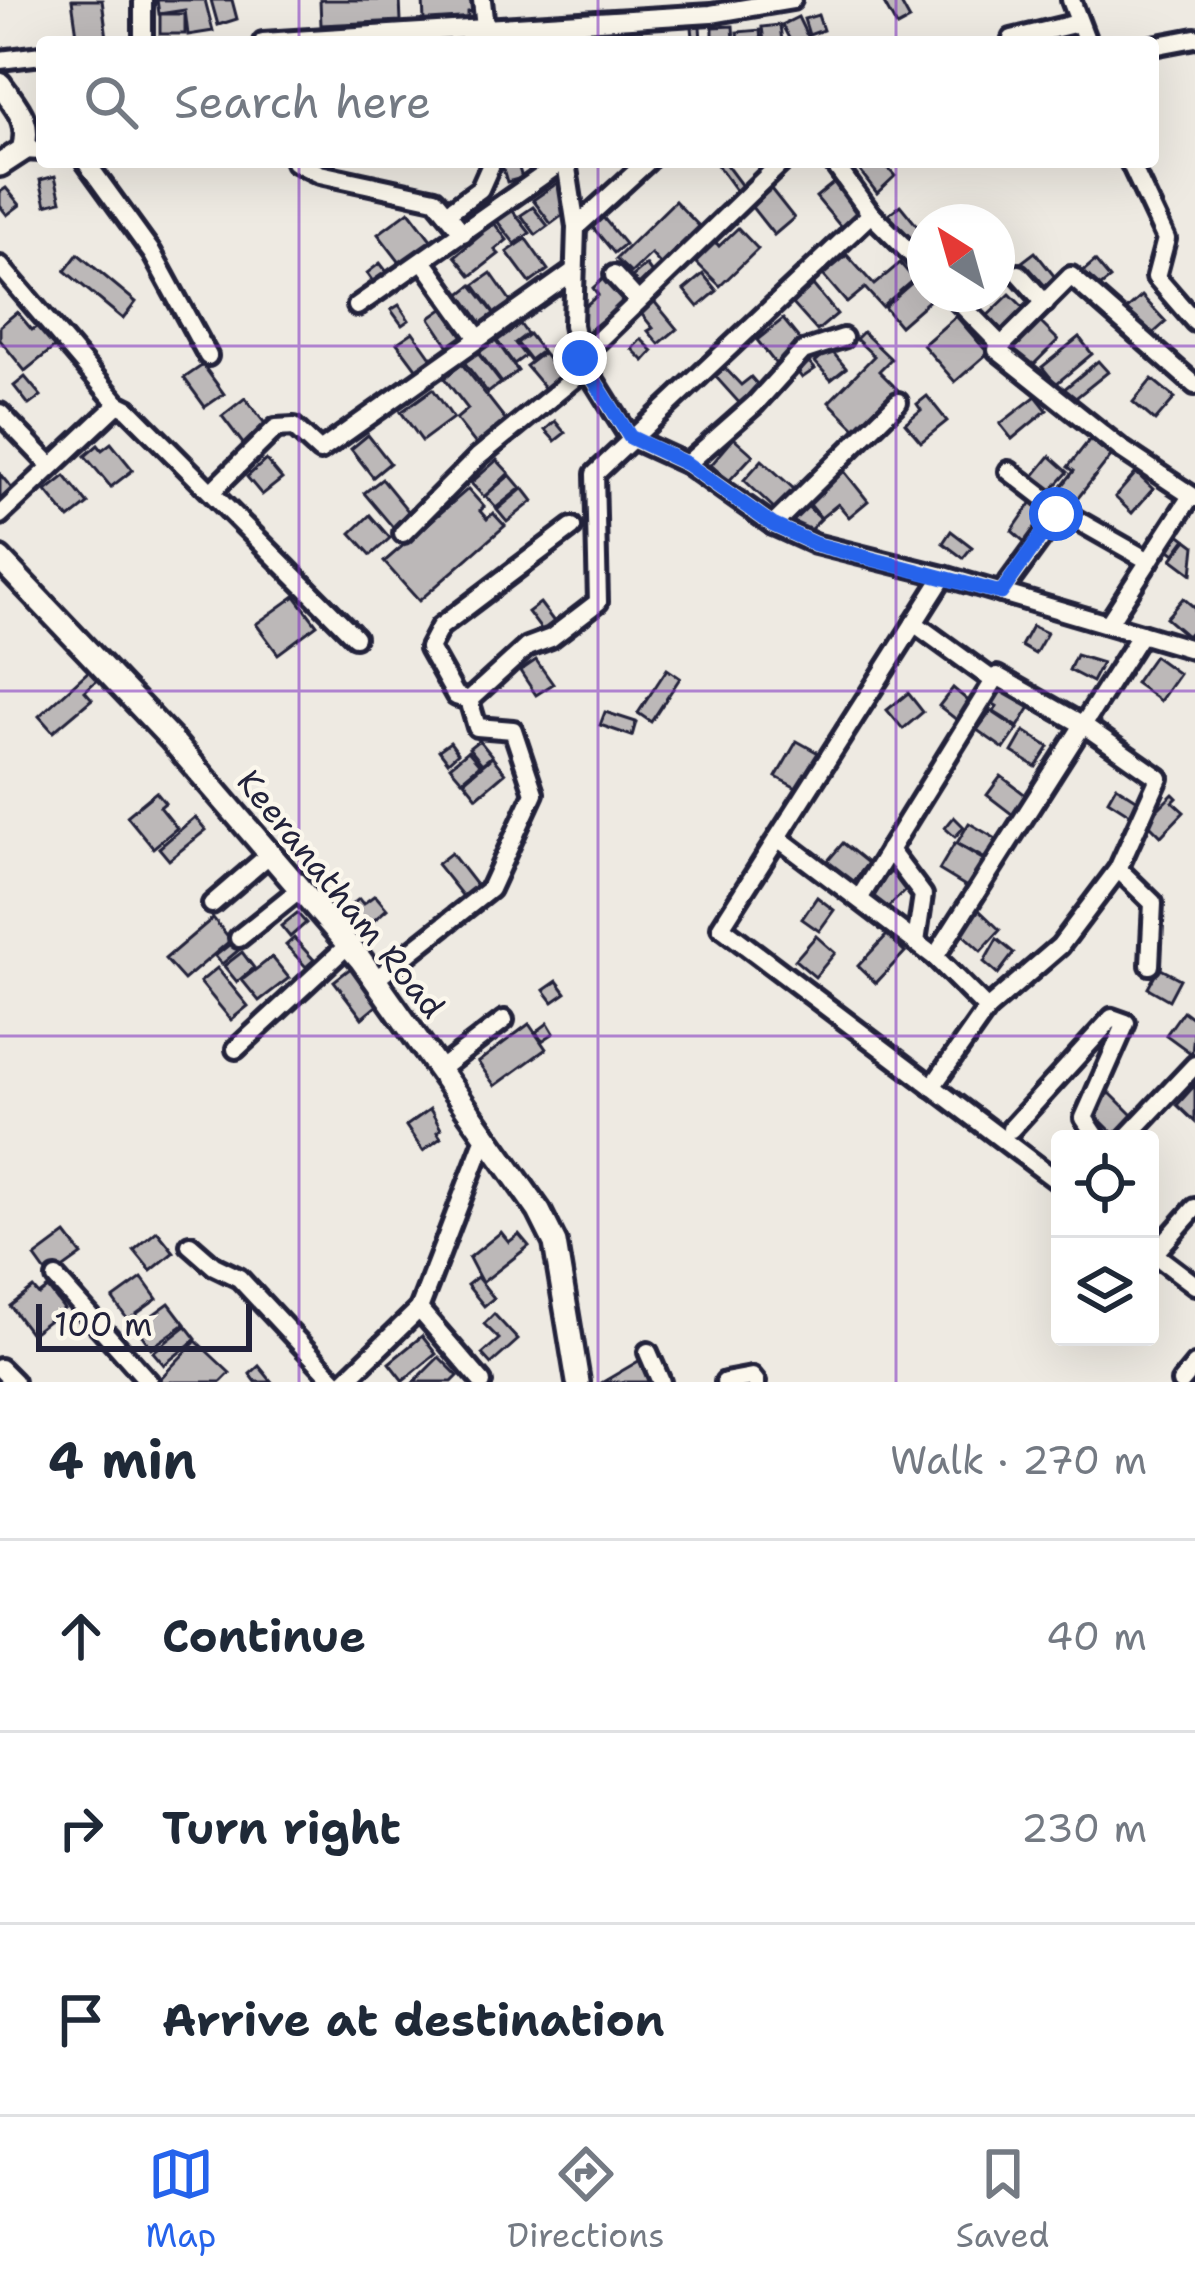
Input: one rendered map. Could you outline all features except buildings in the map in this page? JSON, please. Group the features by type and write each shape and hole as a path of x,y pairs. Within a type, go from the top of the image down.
{"street":[{"path":"142,0 143,36"},
{"path":"482,0 485,35"},
{"path":"446,36 792,0"},
{"path":"1071,0 1084,36"},
{"path":"1024,36 1078,23"},
{"path":"1159,45 1195,38"},
{"path":"0,60 36,56"},
{"path":"0,84 26,120 33,151 0,165"},
{"path":"90,168 152,254 208,356"},
{"path":"308,168 435,199 463,232"},
{"path":"447,213 480,189 489,168"},
{"path":"357,306 555,168"},
{"path":"565,168 576,227 573,326 583,363 630,437 687,464 773,525 815,544 944,576 1195,650"},
{"path":"576,227 640,168"},
{"path":"404,533 583,363 637,300 776,168"},
{"path":"837,168 871,214 907,250"},
{"path":"1133,168 1166,239 1156,277 1195,322"},
{"path":"469,700 527,647 551,638 598,602 595,474 871,214"},
{"path":"423,261 478,338"},
{"path":"0,266 118,404 212,491 356,638"},
{"path":"212,491 276,428 294,428 320,451 574,271"},
{"path":"1019,274 1045,302"},
{"path":"614,275 637,300"},
{"path":"1108,624 1193,497 1120,448 997,350 1071,276 1195,386"},
{"path":"969,312 1002,346"},
{"path":"687,464 755,404 803,351 843,338"},
{"path":"773,525 898,402"},
{"path":"0,515 118,404"},
{"path":"0,413 51,466"},
{"path":"1009,471 1061,511 1149,561"},
{"path":"1001,593 1061,511"},
{"path":"469,700 456,696 429,648 440,627 572,527"},
{"name":"Keeranatham Road","path":"0,559 171,739 348,945 539,1211 555,1244 578,1382"},
{"path":"944,576 722,927 1051,1176"},
{"path":"914,622 994,681"},
{"path":"935,957 1141,634"},
{"path":"859,899 997,676 1085,726 1159,778 1118,869 1060,946 987,1009 932,1087"},
{"path":"376,980 490,889 534,793 513,730 477,728 469,700"},
{"path":"778,838 935,957 987,1009"},
{"path":"889,850 923,895 916,943"},
{"path":"212,904 270,854"},
{"path":"1118,869 1153,903 1150,965"},
{"path":"239,938 300,889"},
{"path":"236,1049 348,945"},
{"path":"1011,1129 1112,1018 1126,1023 1084,1118 1092,1130"},
{"path":"439,1070 504,1020"},
{"path":"1134,1130 1195,1065"},
{"path":"190,1245 239,1279 340,1382 419,1309 486,1136"},
{"path":"1159,1245 1195,1208"},
{"path":"1159,1257 1195,1285"},
{"path":"56,1278 149,1382"},
{"path":"419,1309 482,1382"},
{"path":"647,1352 661,1382"},
{"path":"1181,1382 1195,1365"},
{"path":"0,1368 14,1382"},
{"path":"724,1382 752,1377 756,1382"}],"route":[{"path":"580,358 630,437 687,464 773,525 815,544 1001,593 1056,514"}]}
